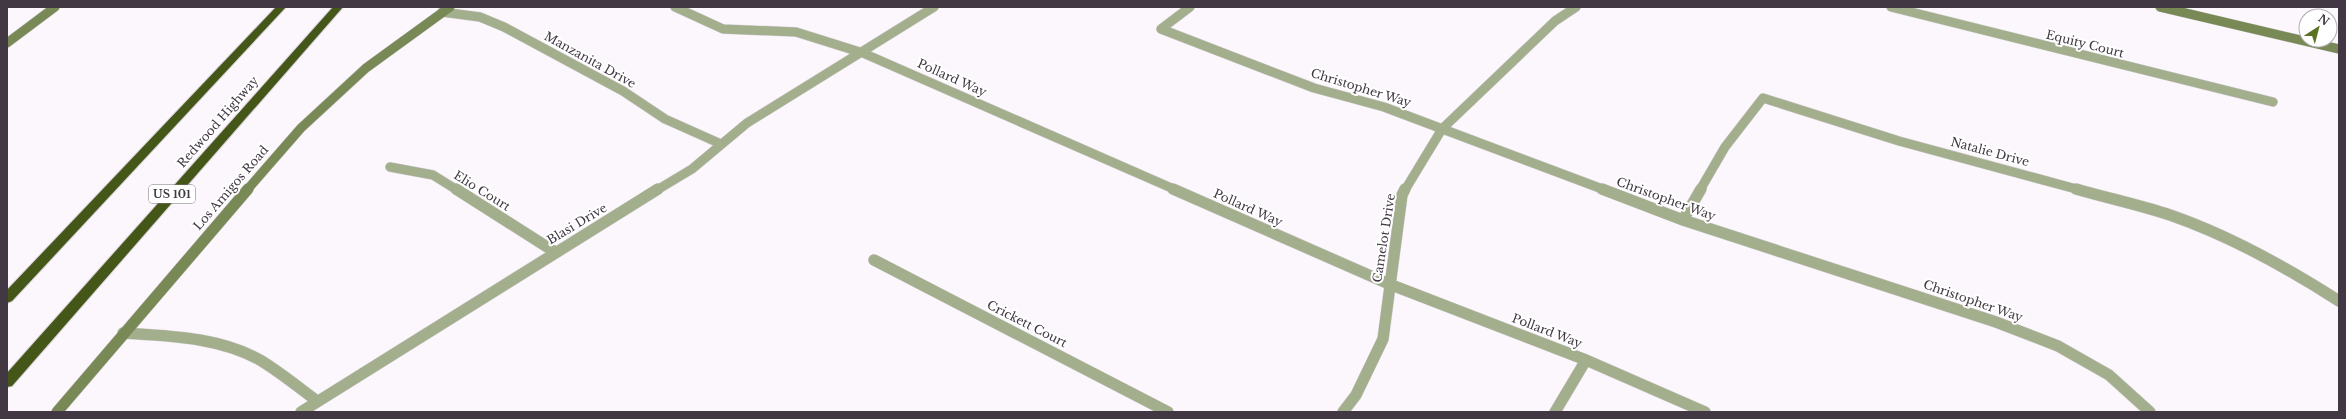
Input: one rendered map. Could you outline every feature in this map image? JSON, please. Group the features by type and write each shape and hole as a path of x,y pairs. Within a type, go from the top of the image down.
{"highway":[{"path":"7,298 281,7"},
{"name":"Redwood Highway","path":"7,382 338,7"}],"street":[{"path":"7,43 54,7"},
{"name":"Pollard Way","path":"675,7 723,29 796,32 863,53 1389,284 1586,360 1705,412"},
{"path":"863,53 934,7"},
{"name":"Christopher Way","path":"1190,7 1161,29 1314,88 1384,107 1683,220 1996,322 2058,346 2109,375 2150,412"},
{"name":"Camelot Drive","path":"1343,412 1356,395 1383,339 1389,284 1402,195 1442,129 1555,21 1576,7"},
{"name":"Equity Court","path":"1891,7 2273,102"},
{"path":"2160,7 2339,49"},
{"name":"Manzanita Drive","path":"446,10 480,17 504,27 623,91 665,119 721,144"},
{"name":"Los Amigos Road","path":"57,412 123,333 301,128 366,68 446,10"},
{"name":"Blasi Drive","path":"301,412 554,252 692,169 747,123 863,53"},
{"name":"Natalie Drive","path":"1683,220 1725,147 1763,98 1899,141 2170,215 2230,239 2288,268 2339,301"},
{"name":"Elio Court","path":"390,167 433,175 554,252"},
{"name":"Crickett Court","path":"874,260 1168,412"},
{"path":"123,333 187,337 223,345 253,356 317,401"},
{"path":"1555,412 1586,360"}]}
